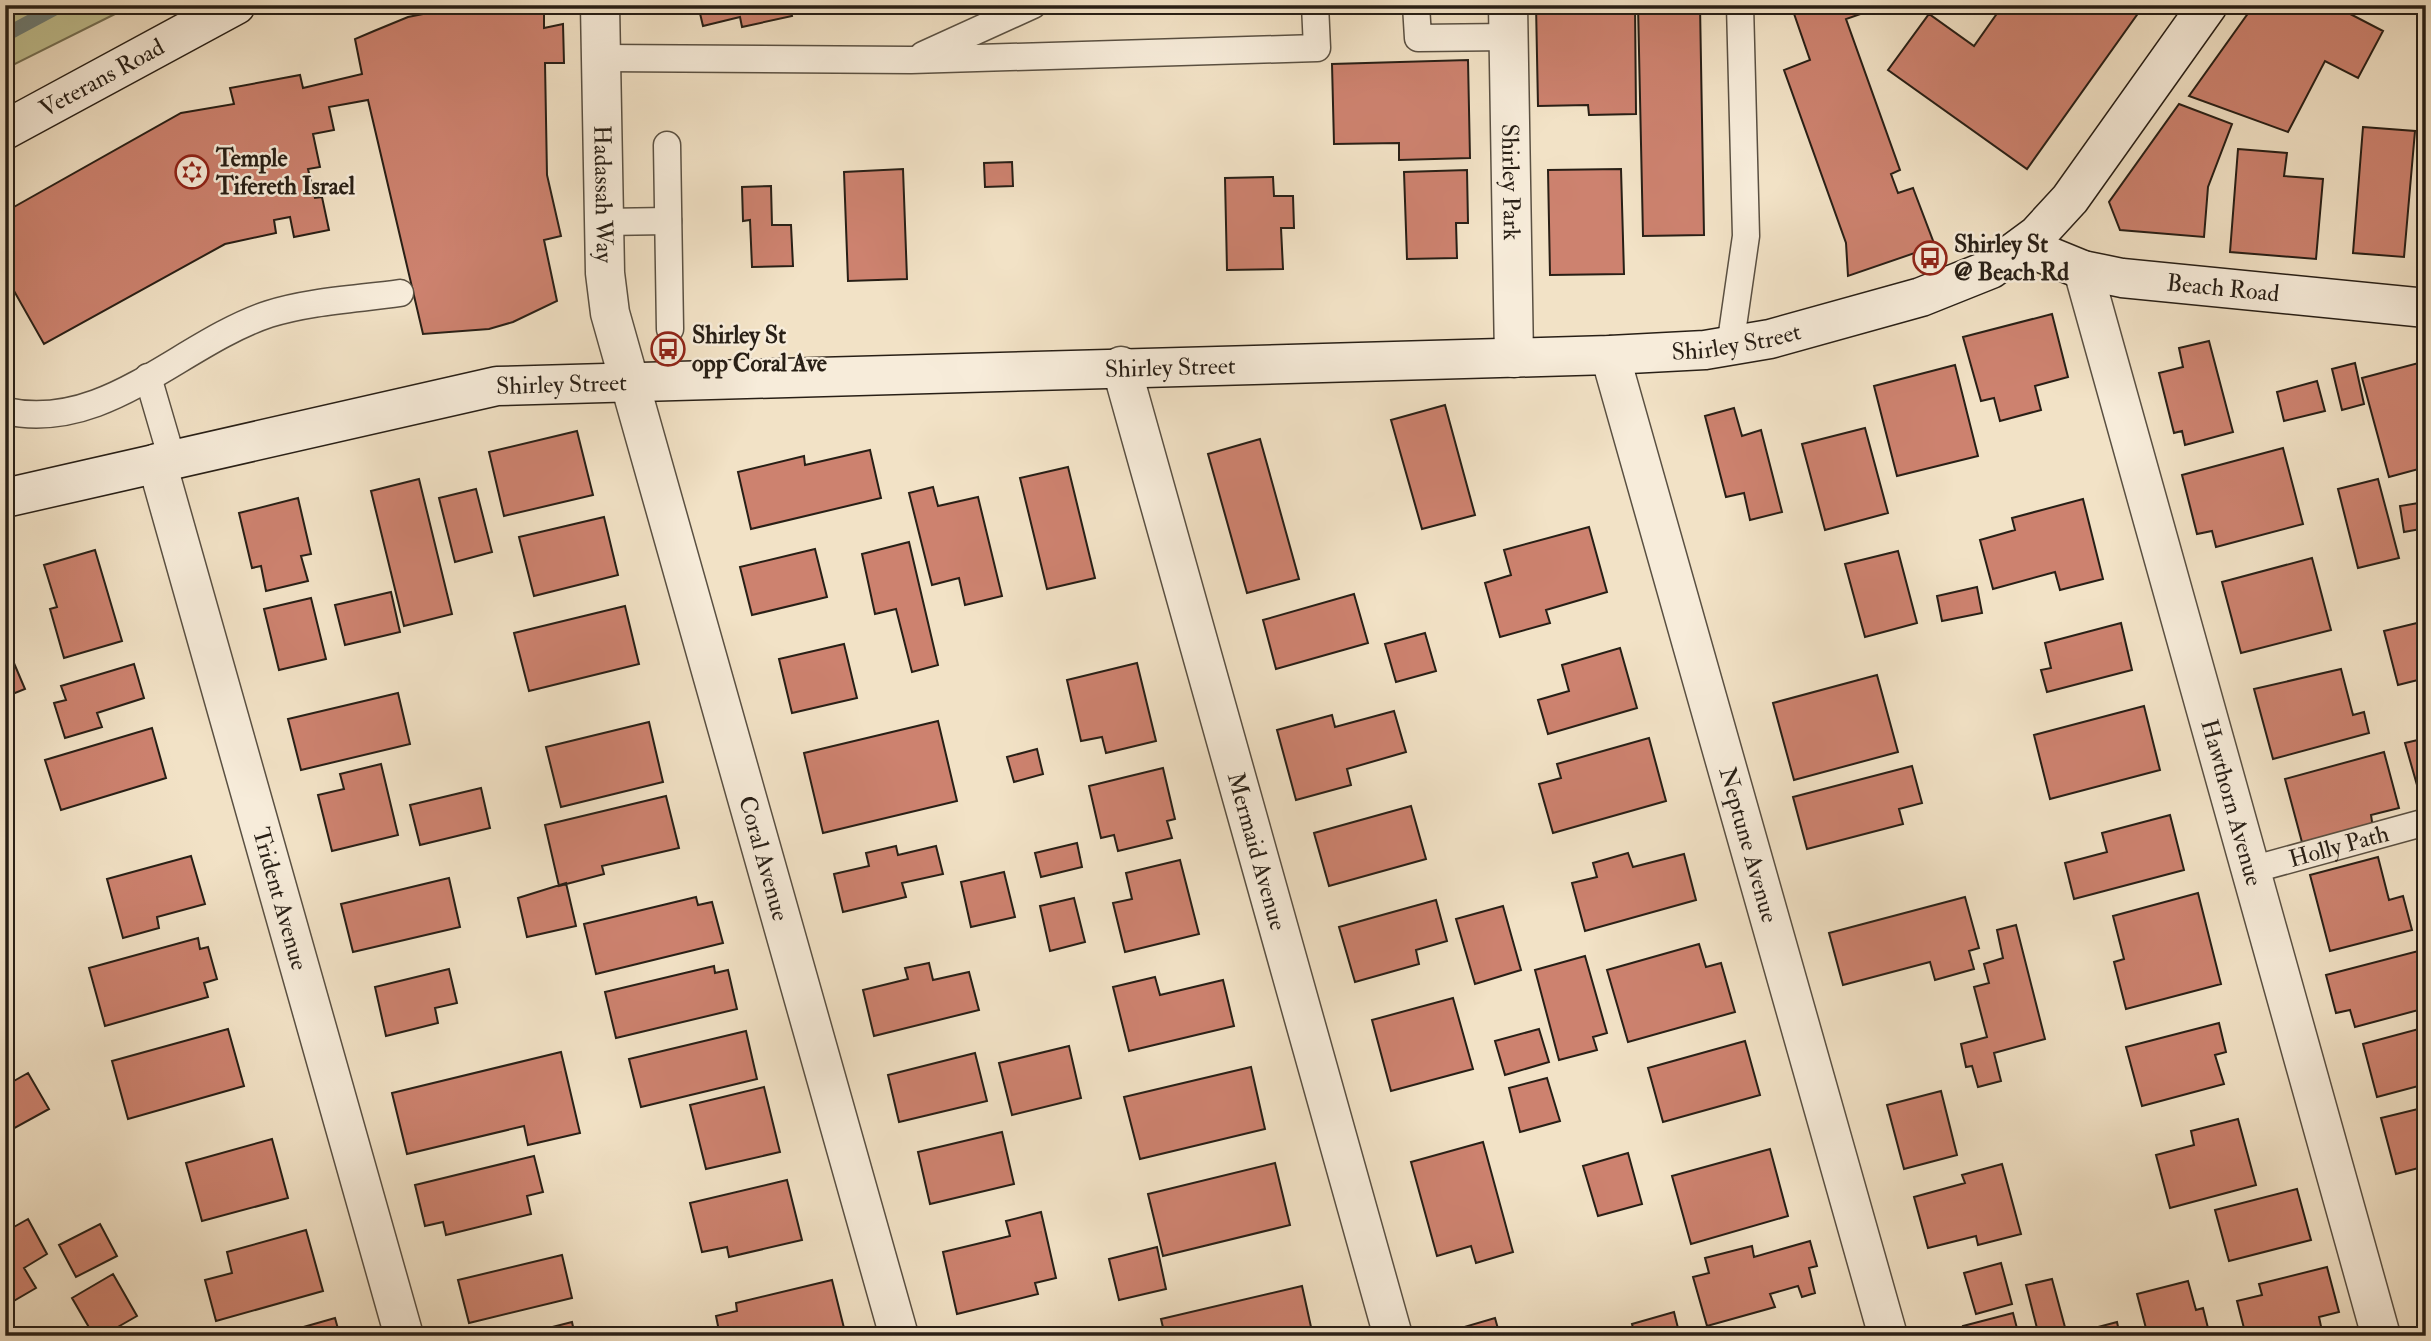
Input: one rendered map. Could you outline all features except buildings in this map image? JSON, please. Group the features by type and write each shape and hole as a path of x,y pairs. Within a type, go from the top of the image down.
{"street":[{"name":"Veterans Road","path":"5,130 236,5"},
{"name":"Hadassah Way","path":"600,5 607,294 629,380"},
{"name":"Shirley Street","path":"5,498 469,390 524,384 1610,355 1730,347 1770,339 1939,292 1991,269 2024,246 2070,199 2208,5"},
{"name":"Shirley Park","path":"1508,21 1514,358"},
{"name":"Beach Road","path":"2024,246 2083,270 2122,278 2426,308"},
{"name":"Hawthorn Avenue","path":"2083,270 2381,1336"},
{"name":"Neptune Avenue","path":"1610,355 1888,1336"},
{"name":"Mermaid Avenue","path":"1121,366 1393,1336"},
{"name":"Coral Avenue","path":"629,380 899,1336"},
{"name":"Trident Avenue","path":"165,461 404,1336"}],"lane":[{"path":"911,60 1033,5"},
{"path":"601,58 911,60 1317,48 1315,5"},
{"path":"1416,5 1418,38 1508,21"},
{"path":"1730,347 1746,236 1740,5"},
{"path":"667,145 670,329"},
{"path":"604,222 668,221"},
{"path":"5,411 35,416 70,413 105,400 268,314 401,293"},
{"path":"148,377 165,461"},
{"name":"Holly Path","path":"2251,870 2426,822"}],"green space":[{"path":"5,5 133,5 5,69"}],"waterway":[{"path":"5,35 61,5"}],"place":[{"name":"Temple Tifereth Israel","path":"192,172"},
{"name":"Shirley St @ Beach Rd","path":"1930,258"},
{"name":"Shirley St opp Coral Ave","path":"668,349"}]}
